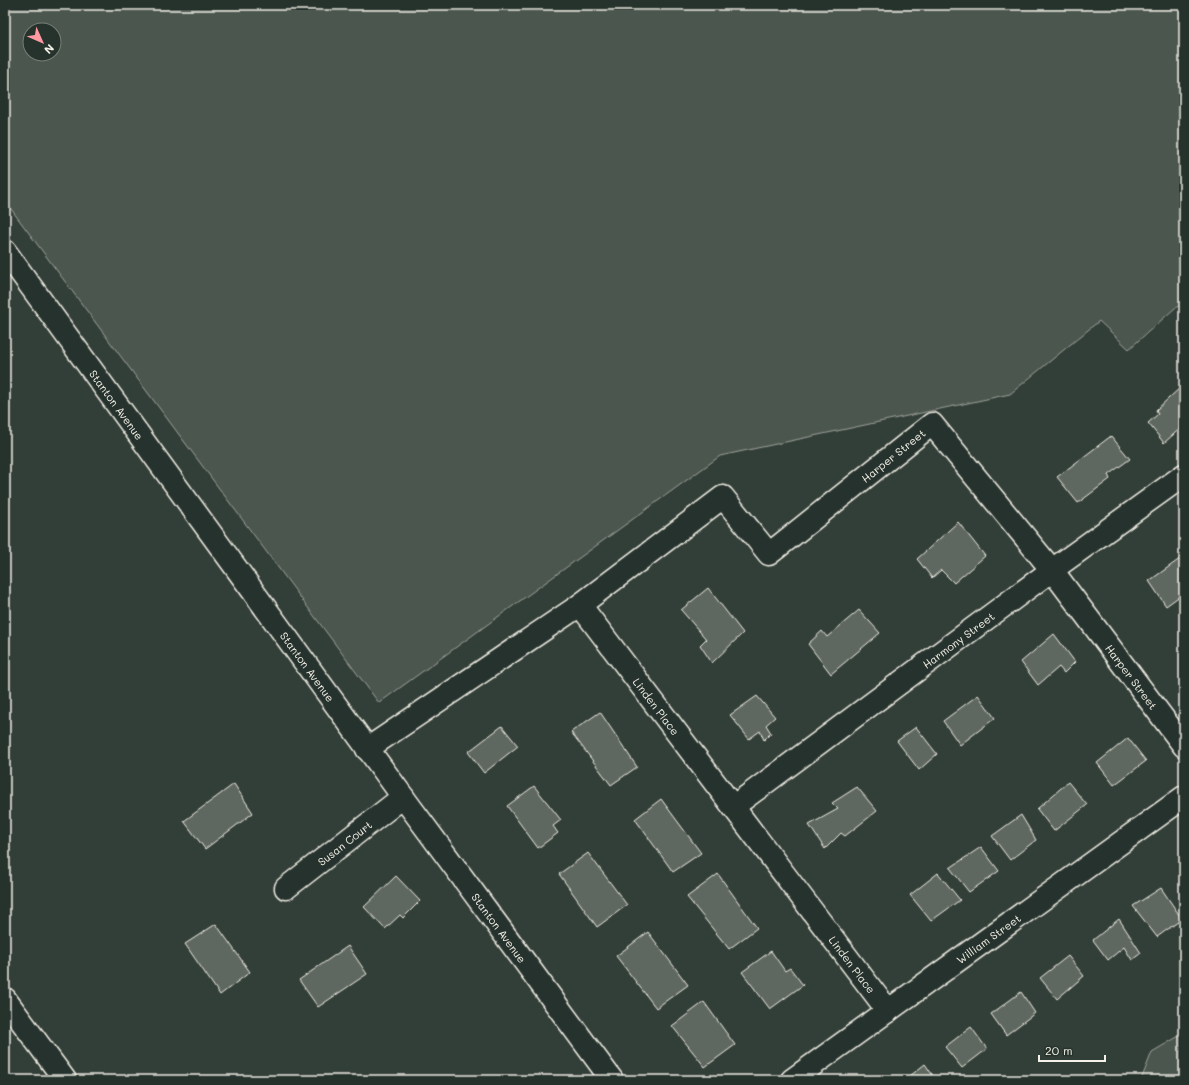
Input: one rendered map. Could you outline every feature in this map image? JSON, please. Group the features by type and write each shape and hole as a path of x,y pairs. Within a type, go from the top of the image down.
{"street":[{"name":"Stanton Avenue","path":"5,251 402,797 612,1080"},
{"name":"Harper Street","path":"580,606 723,497 769,554 932,424 1052,570 1184,746"},
{"name":"Harmony Street","path":"734,806 1052,570 1184,475"},
{"path":"367,749 580,606"},
{"name":"Linden Place","path":"580,606 734,806 888,1011"},
{"name":"Susan Court","path":"286,888 402,797"},
{"name":"William Street","path":"792,1080 1184,797"},
{"path":"5,999 65,1080"}],"shaded area":[{"path":"5,5 1184,5 1184,303 1175,308 1129,349 1099,321 1010,394 720,456 379,703 5,201"},
{"path":"1184,1033 1184,1080 1141,1080 1152,1052"}],"building":[{"path":"1181,387 1184,390 1184,425 1164,443 1148,423 1158,414 1156,410"},
{"path":"1111,436 1130,459 1108,475 1110,479 1078,503 1057,477"},
{"path":"958,522 985,556 954,583 941,570 932,578 917,559"},
{"path":"1184,556 1184,593 1166,606 1149,581"},
{"path":"708,588 743,633 712,663 700,645 706,639 681,610"},
{"path":"859,610 880,633 831,674 808,644 822,631 827,637"},
{"path":"1054,634 1075,662 1064,673 1059,667 1038,685 1021,662"},
{"path":"978,695 995,718 960,745 943,721"},
{"path":"757,696 775,717 766,725 771,733 764,740 760,731 749,739 730,715"},
{"path":"600,712 637,767 611,785 571,732"},
{"path":"502,726 518,746 484,773 468,752"},
{"path":"916,727 937,754 919,770 897,741"},
{"path":"1128,738 1146,761 1114,785 1097,763"},
{"path":"1068,782 1087,805 1054,831 1037,809"},
{"path":"234,784 253,813 205,849 184,821"},
{"path":"534,786 561,820 553,826 558,833 538,848 507,806"},
{"path":"857,787 877,811 845,836 841,833 825,849 809,825 838,809 832,803"},
{"path":"661,799 701,853 673,872 635,819"},
{"path":"1021,815 1036,840 1010,860 992,836"},
{"path":"981,847 999,871 969,892 950,868"},
{"path":"588,853 627,905 597,927 559,874"},
{"path":"938,873 960,900 931,921 910,895"},
{"path":"718,874 757,928 729,949 687,897"},
{"path":"396,876 420,901 403,918 400,915 385,929 364,907"},
{"path":"1161,888 1182,919 1157,937 1133,906"},
{"path":"1119,919 1141,953 1132,960 1124,947 1108,960 1093,940"},
{"path":"216,924 250,972 220,995 185,944"},
{"path":"648,932 688,985 656,1008 616,956"},
{"path":"348,946 367,974 318,1007 299,980"},
{"path":"771,951 785,971 790,968 803,985 770,1009 742,972"},
{"path":"1068,956 1084,976 1057,999 1040,978"},
{"path":"1021,992 1035,1013 1006,1035 991,1014"},
{"path":"704,1002 735,1045 705,1067 672,1026"},
{"path":"971,1027 987,1049 962,1068 945,1047"},
{"path":"925,1064 936,1080 905,1080"}]}
